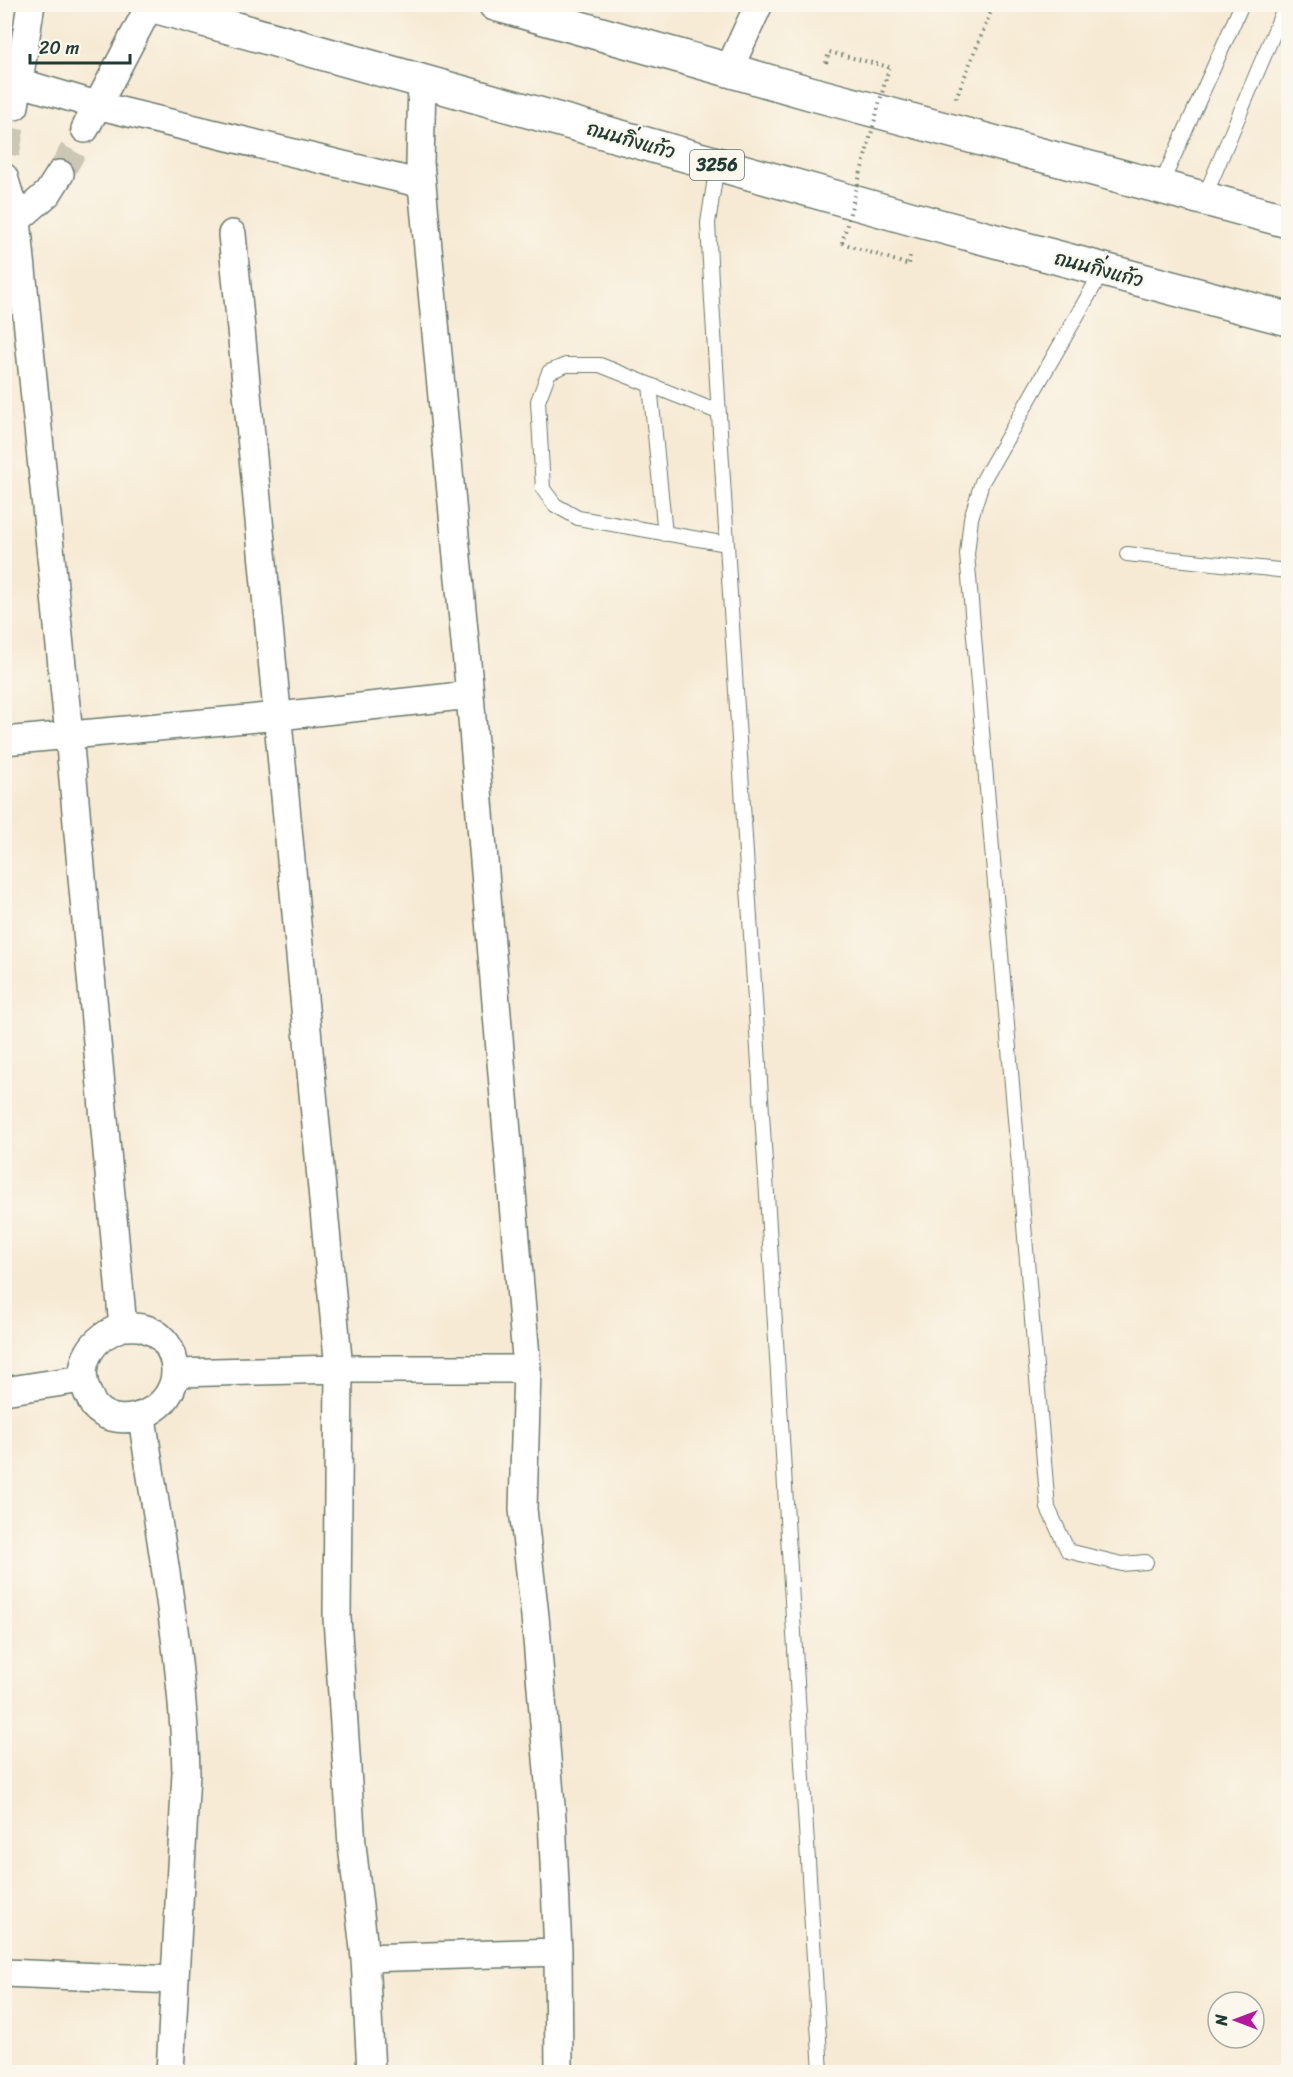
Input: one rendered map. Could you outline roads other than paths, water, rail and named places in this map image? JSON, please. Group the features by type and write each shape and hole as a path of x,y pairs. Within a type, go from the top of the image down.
{"main road":[{"path":"495,4 944,129 1288,221"},
{"name":"ถนนกิ่งแก้ว","path":"149,5 717,165 1288,319"}],"street":[{"path":"31,4 17,94 91,117 422,184"},
{"path":"729,69 759,4"},
{"path":"91,117 149,5"},
{"path":"422,81 420,163 470,695 527,1369 523,1509 535,1616 552,1818 560,2073"},
{"path":"5,165 17,220 69,735 123,1327"},
{"path":"17,220 48,193 60,174"},
{"path":"232,234 339,1369 337,1618 352,1845 365,1958 370,2073"},
{"path":"4,741 279,716 470,695"},
{"path":"123,1327 145,1328 157,1334 166,1342 173,1355 176,1373 172,1389 164,1403 142,1417 124,1419 108,1416 94,1406 82,1379 87,1354 108,1332 123,1327"},
{"path":"176,1373 339,1369 527,1369"},
{"path":"4,1391 82,1379"},
{"path":"142,1417 185,1724 186,1773 170,2073"},
{"path":"365,1958 558,1952"},
{"path":"4,1973 175,1980"}],"lane":[{"path":"1160,187 1242,4"},
{"path":"1204,198 1286,4"},
{"path":"717,165 708,223 718,412 821,2073"},
{"path":"1103,270 982,482 971,518 968,554 1048,1508 1068,1551 1122,1564 1146,1562"},
{"path":"718,412 600,365 566,365 549,372 538,401 543,489 555,505 578,518 727,544"},
{"path":"650,385 665,534"},
{"path":"1127,554 1288,571"}],"tunnel":[{"path":"6,154 15,106"},
{"path":"60,174 85,129"}]}
